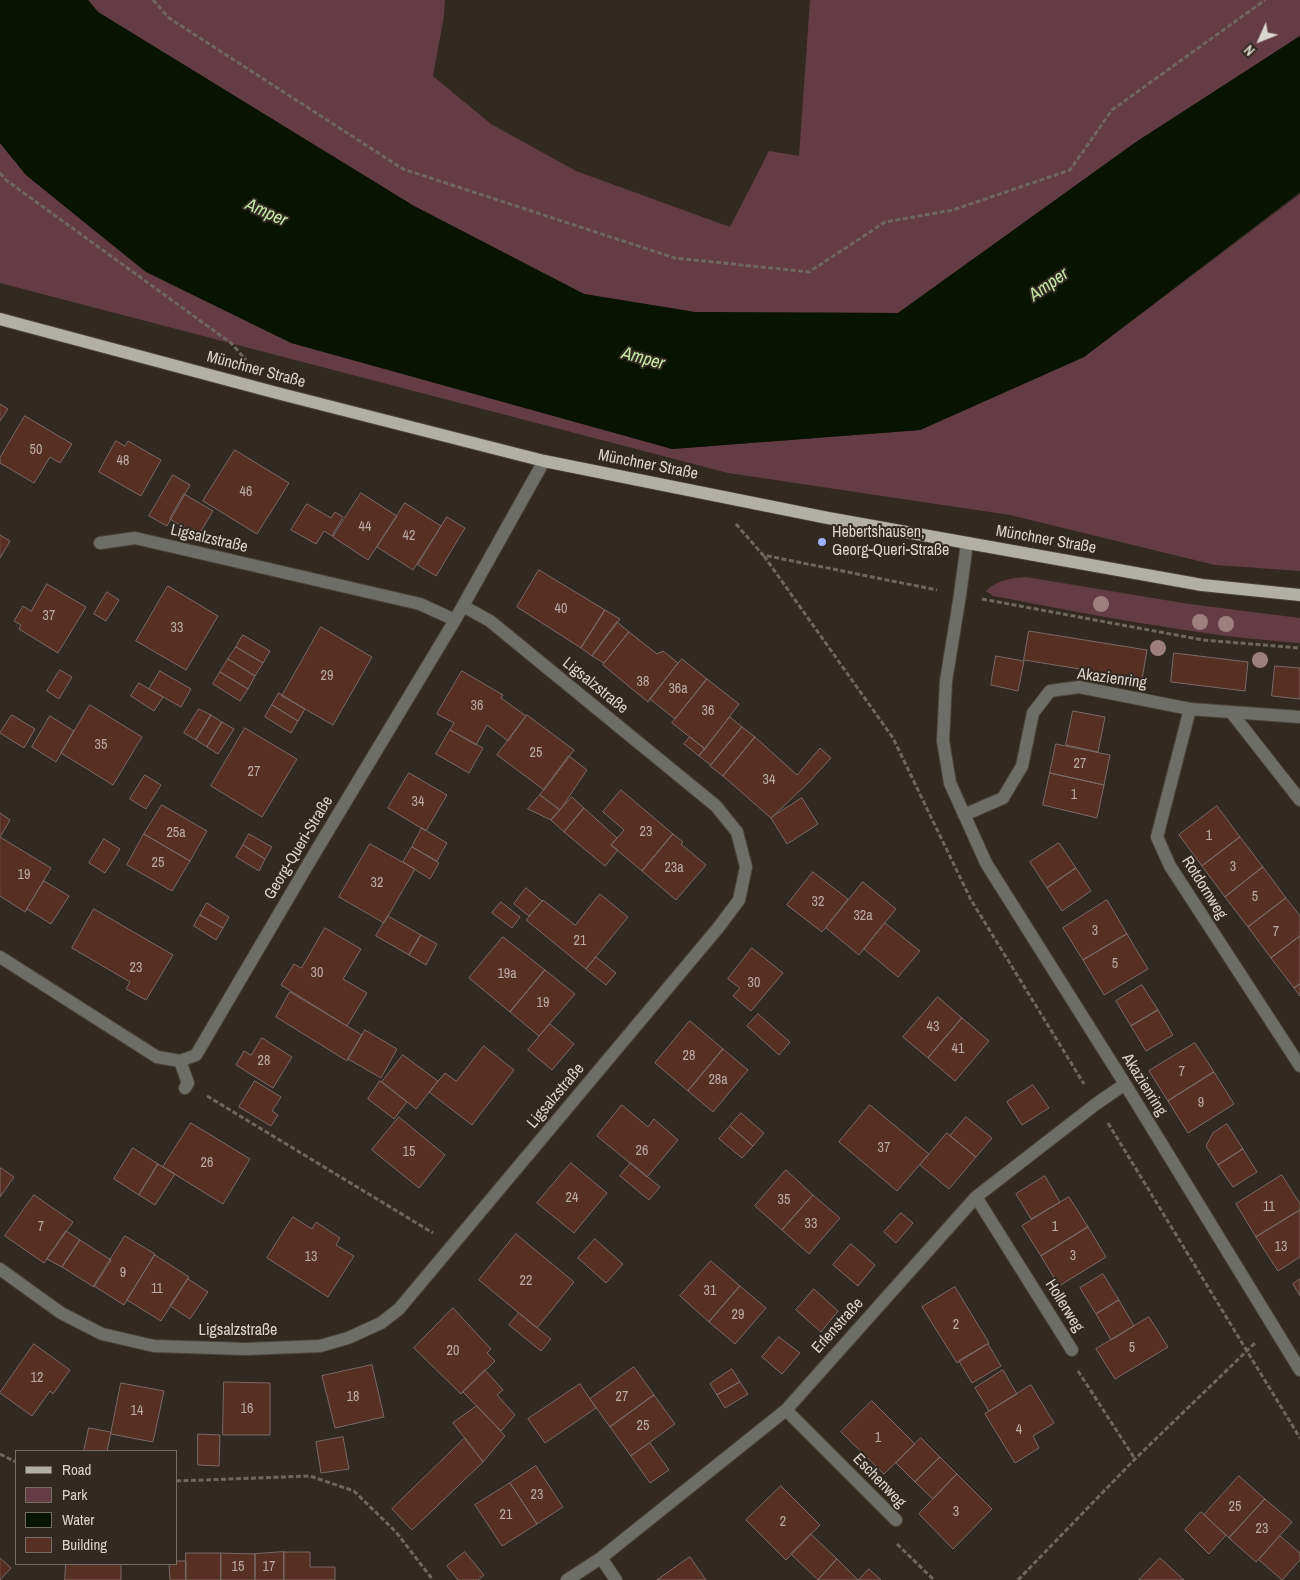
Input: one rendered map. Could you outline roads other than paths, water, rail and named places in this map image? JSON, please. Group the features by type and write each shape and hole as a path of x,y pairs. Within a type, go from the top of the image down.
{"main road":[{"name":"Münchner Straße","path":"0,319 277,393 544,461 818,516 1202,585 1300,595"}],"street":[{"name":"Georg-Queri-Straße","path":"180,1061 196,1055 455,620 544,461"},
{"name":"Ligsalzstraße","path":"100,542 135,538 420,604 455,620"},
{"name":"Akazienring","path":"967,543 946,681 942,741 950,783 986,863 1125,1084 1300,1370"},
{"name":"Ligsalzstraße","path":"0,1269 62,1313 102,1334 154,1346 246,1349 320,1346 348,1338 381,1323 399,1309 718,928 739,900 746,867 737,832 716,806 490,621 463,606"},
{"name":"Akazienring","path":"964,815 1003,798 1022,766 1033,713 1050,692 1079,687 1190,709 1300,717"},
{"name":"Rotdornweg","path":"1190,709 1157,837 1170,866 1300,1066"},
{"path":"1231,712 1300,800"},
{"path":"0,957 157,1057 180,1061 186,1086"},
{"name":"Erlenstraße","path":"567,1580 601,1558 786,1410 976,1197 1096,1104 1125,1084"},
{"name":"Hollerweg","path":"976,1197 1072,1350"},
{"name":"Eschenweg","path":"786,1410 896,1520"},
{"path":"601,1558 616,1580"}],"water":[{"name":"Amper","path":"0,0 88,0 98,12 414,206 584,294 695,312 898,313 1136,142 1300,36 1300,192 1084,357 920,430 672,449 291,343 146,272 26,175 0,143"}],"place":[{"name":"Hebertshausen, Georg-Queri-Straße","path":"822,542"}]}
